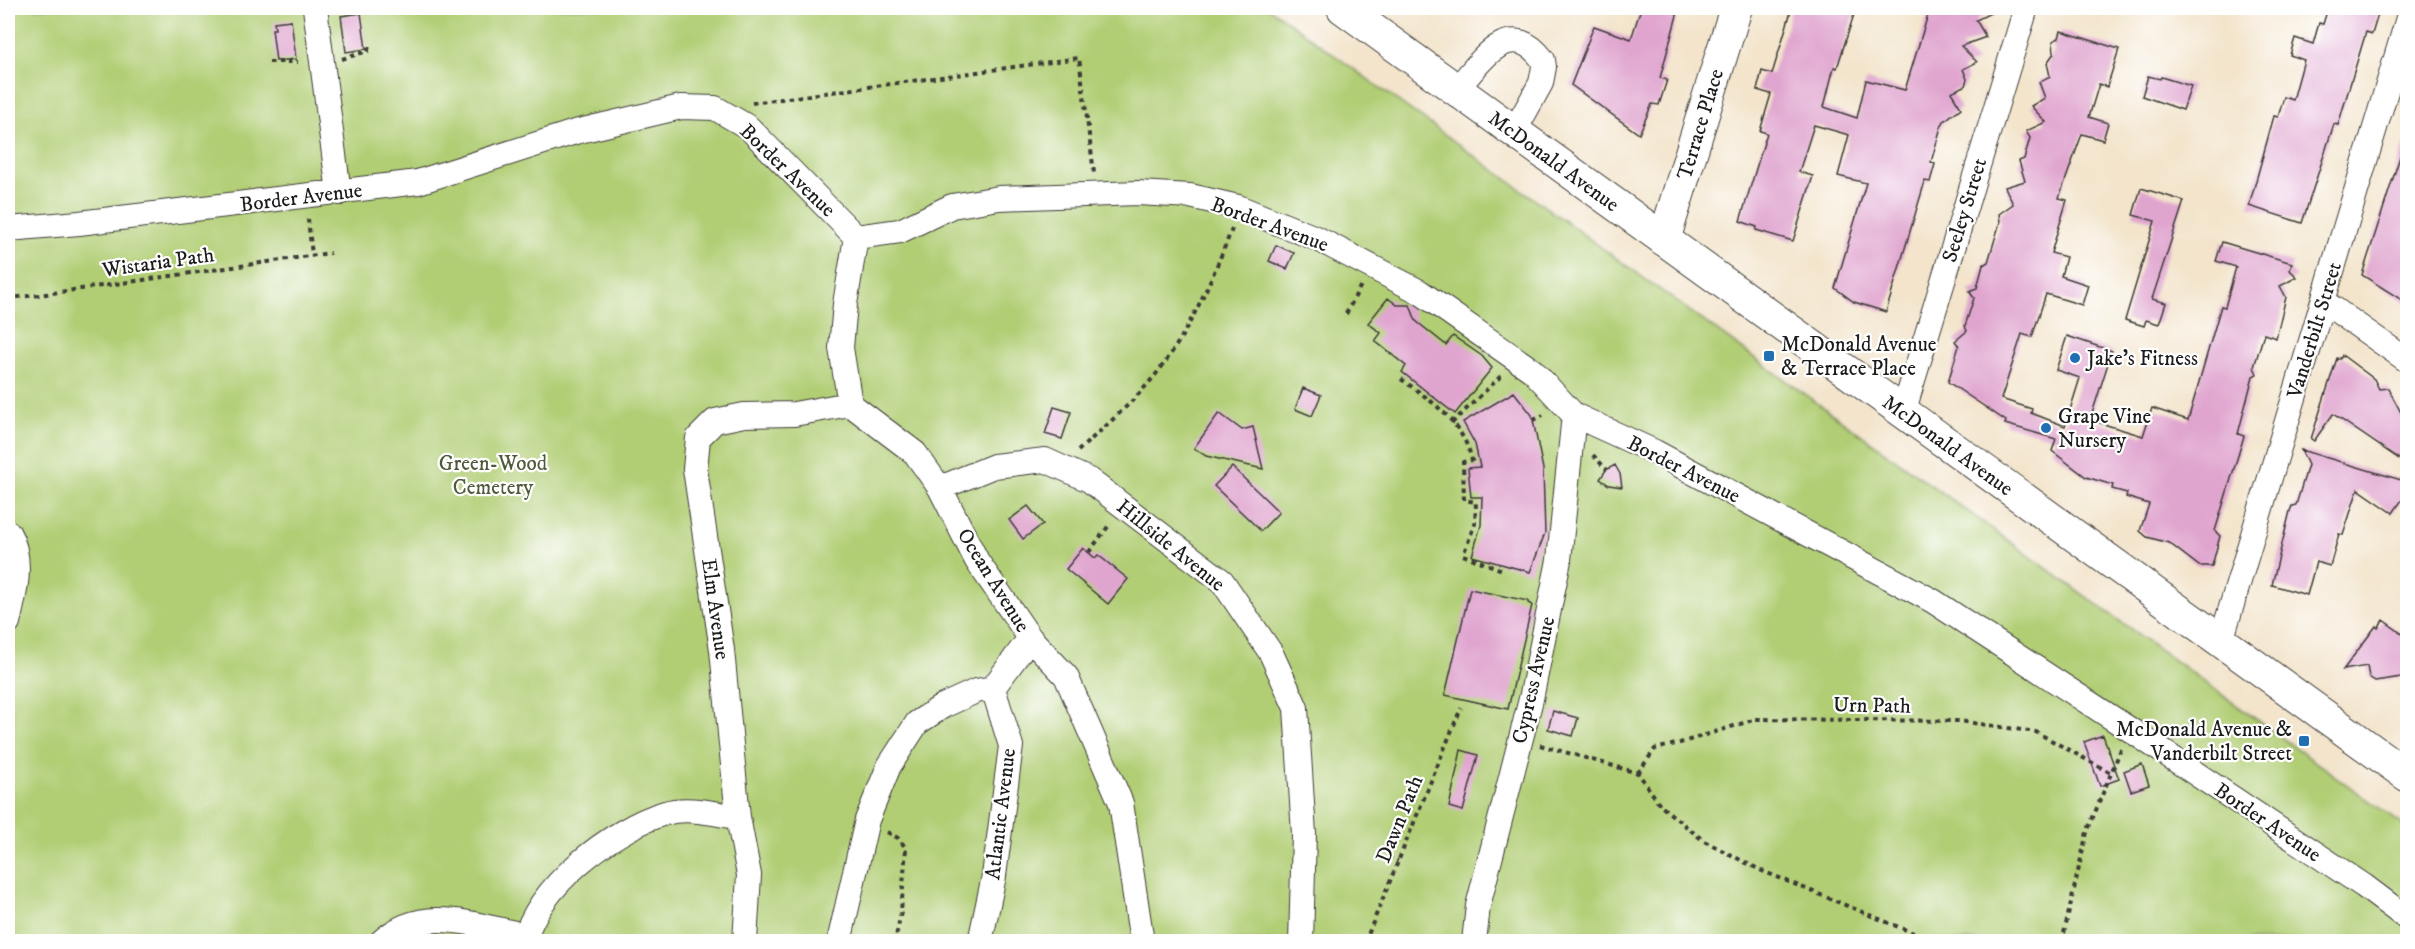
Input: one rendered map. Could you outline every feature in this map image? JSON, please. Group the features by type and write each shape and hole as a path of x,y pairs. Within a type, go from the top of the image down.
{"main road":[{"name":"McDonald Avenue","path":"1343,8 2408,776"},
{"name":"Terrace Place","path":"1664,240 1736,8"}],"street":[{"path":"315,8 339,192"},
{"name":"Seeley Street","path":"1903,412 2026,8"},
{"name":"Vanderbilt Street","path":"2221,641 2406,28"},
{"path":"1455,90 1497,46 1512,41 1526,44 1539,54 1544,67 1541,82 1514,132"},
{"name":"Border Avenue","path":"8,229 90,222 418,182 575,132 681,107 715,108 748,127 856,237 900,231 952,206 999,198 1138,193 1190,196 1238,207 1318,239 1414,288 1533,371 1574,415 1656,452 1933,601 2364,886 2408,919"},
{"path":"850,404 842,348 845,304 856,237"},
{"path":"2323,300 2408,361"},
{"name":"Ocean Avenue","path":"850,404 915,453 940,488 977,561 1030,638 1066,676 1121,803 1142,942"},
{"name":"Elm Avenue","path":"745,942 749,875 738,817 722,650 695,468 698,438 715,421 744,415 794,414 850,404"},
{"name":"Cypress Avenue","path":"1474,942 1478,906 1531,699 1559,560 1574,415"},
{"name":"Hillside Avenue","path":"940,488 994,466 1045,460 1089,480 1222,580 1271,653 1296,708 1304,834 1301,942"},
{"path":"8,622 18,572 10,537"},
{"path":"838,942 867,820 888,766 917,723 943,706 976,691 993,688 1030,638"},
{"name":"Atlantic Avenue","path":"980,942 994,876 1011,746 993,688"},
{"path":"381,942 396,928 415,921 438,918 524,938 540,907 559,883 580,861 610,838 667,813 690,811 738,817"}],"path":[{"path":"339,60 368,51 369,43"},
{"path":"715,108 1079,58 1097,195"},
{"path":"269,62 298,62"},
{"path":"305,197 312,255"},
{"path":"1062,466 1127,407 1171,354 1208,286 1232,229 1238,207"},
{"name":"Wistaria Path","path":"8,298 330,253"},
{"path":"1346,314 1370,266"},
{"path":"1452,423 1518,360"},
{"path":"1401,379 1443,409 1468,446 1472,460 1463,462 1464,500 1476,502 1475,524 1463,555 1505,571"},
{"path":"1089,552 1123,506"},
{"name":"Dawn Path","path":"1365,942 1461,708"},
{"name":"Urn Path","path":"1638,773 1655,749 1756,719 1959,721 2036,732 2111,773"},
{"path":"2062,942 2087,832 2129,729"},
{"path":"1519,739 1638,773 1661,806 1704,841 1760,870 1928,939 1952,942"},
{"path":"867,820 898,838 906,848 901,912 895,942"},
{"path":"1388,857 1398,861"}],"green space":[{"name":"Green-Wood Cemetery","path":"8,8 1269,8 2407,828 2407,941 8,941"}],"building":[{"path":"1641,8 1679,8 1660,78 1667,80 1659,105 1652,104 1639,134 1571,85 1594,26 1631,39"},
{"path":"1792,8 1856,8 1837,68 1834,67 1824,107 1857,118 1866,80 1905,90 1930,8 2001,8 1976,20 1986,37 1961,46 1977,62 1963,69 1967,79 1965,86 1951,92 1961,108 1944,121 1941,127 1931,162 1935,164 1930,182 1925,181 1886,312 1854,302 1835,288 1866,183 1838,176 1849,135 1814,125 1799,172 1813,176 1793,241 1756,230 1757,227 1740,221 1767,133 1760,131 1771,94 1757,90 1762,71 1772,74"},
{"path":"2328,8 2380,8 2372,34 2366,32 2338,125 2334,124 2302,223 2249,206 2274,116 2278,117 2284,97 2293,100 2304,60 2290,55 2295,38 2313,44 2319,23 2323,24"},
{"path":"361,13 366,49 346,52 341,16"},
{"path":"291,20 296,59 276,61 272,29 275,29 274,22"},
{"path":"2061,31 2119,49 2107,87 2099,84 2089,117 2108,123 2103,140 2082,134 2059,198 2067,200 2051,253 2066,257 2061,276 2088,285 2082,305 2046,294 2032,337 2022,334 2001,399 2032,409 2031,413 2065,426 2080,378 2056,370 2067,336 2112,351 2090,420 2143,436 2152,408 2188,420 2221,306 2225,307 2236,267 2216,261 2222,242 2292,263 2290,270 2297,277 2280,286 2286,297 2276,338 2264,334 2254,367 2257,374 2253,376 2238,434 2244,436 2215,531 2220,536 2212,566 2199,566 2169,543 2147,537 2140,531 2149,504 2126,497 2127,493 2112,489 2113,485 2086,477 2052,451 2056,439 2005,424 2006,421 1948,382 1959,346 1955,341 1967,331 1965,326 1974,298 1969,291 1977,288 1983,265 1988,262 2000,222 1999,214 2013,204 2005,187 2025,181 2019,161 2024,159 2030,138 2026,131 2046,122 2031,106 2045,98 2039,82 2050,76 2047,63 2054,53 2053,41 2059,38"},
{"path":"2148,76 2160,79 2161,77 2191,86 2183,110 2142,96"},
{"path":"2404,144 2408,144 2408,304 2362,275"},
{"path":"2141,188 2184,201 2152,299 2166,303 2159,324 2146,320 2144,326 2125,320 2155,221 2133,215"},
{"path":"1276,245 1294,253 1287,269 1269,261"},
{"path":"1388,298 1397,305 1410,305 1416,321 1446,345 1453,336 1482,356 1492,368 1455,414 1402,372 1406,366 1375,341 1381,333 1368,323"},
{"path":"2342,355 2374,379 2379,389 2388,388 2408,426 2408,465 2333,414 2314,441 2311,439 2337,358 2339,359"},
{"path":"1303,388 1321,395 1312,416 1295,409"},
{"path":"1514,392 1532,415 1543,469 1545,533 1530,572 1472,556 1481,525 1482,497 1471,497 1468,468 1480,467 1475,444 1463,422"},
{"path":"1054,407 1071,412 1062,439 1045,434"},
{"path":"1219,413 1242,430 1253,427 1263,469 1206,456 1194,448"},
{"path":"2301,450 2408,482 2408,491 2393,513 2358,489 2343,535 2339,534 2330,566 2316,562 2307,595 2272,585 2290,511 2292,506 2296,505 2308,465"},
{"path":"1615,465 1620,474 1622,487 1609,485 1600,479 1606,470"},
{"path":"1232,467 1279,512 1261,531 1214,486"},
{"path":"1028,506 1043,524 1023,539 1009,520"},
{"path":"1083,548 1095,558 1098,555 1128,579 1108,604 1066,569"},
{"path":"1470,589 1528,601 1532,605 1508,709 1445,695"},
{"path":"2383,620 2408,638 2408,676 2375,681 2369,677 2367,666 2343,670 2376,626 2378,628"},
{"path":"1553,711 1578,718 1573,736 1548,729"},
{"path":"2103,735 2119,779 2100,786 2084,742"},
{"path":"1461,750 1478,755 1463,811 1449,807"},
{"path":"2142,764 2149,785 2131,791 2124,771"}],"place":[{"name":"McDonald Avenue & Terrace Place","path":"1769,356"},
{"name":"Jake's Fitness","path":"2075,358"},
{"name":"Grape Vine Nursery","path":"2046,428"},
{"name":"McDonald Avenue & Vanderbilt Street","path":"2304,741"}]}
